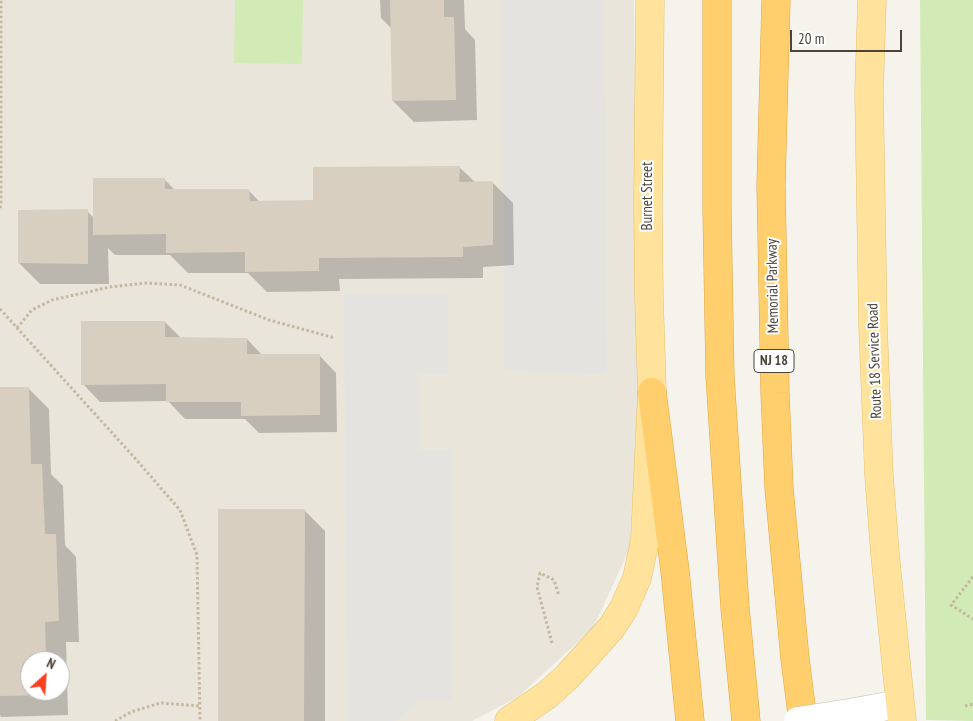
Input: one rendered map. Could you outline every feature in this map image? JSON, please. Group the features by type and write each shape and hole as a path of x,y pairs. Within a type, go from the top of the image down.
{"highway":[{"path":"717,0 717,211 720,376 735,608 746,721"},
{"name":"Memorial Parkway","path":"776,0 771,185 775,393 779,488 795,658 803,721"},
{"path":"652,392 675,571 690,721"}],"main road":[{"name":"Burnet Street","path":"509,721 547,695 583,661 612,627 637,578 645,540 652,392 648,206 650,0"},
{"name":"Route 18 Service Road","path":"872,0 869,92 873,328 880,486 900,713"}],"street":[{"path":"798,721 855,712 900,713"}],"path":[{"path":"0,208 1,0"},
{"path":"17,328 32,310 52,300 110,287 146,283 180,285 269,320 335,338"},
{"path":"0,309 127,448 180,510 197,555 200,721"},
{"path":"548,631 536,587 540,573 554,580 559,596"},
{"path":"973,577 951,605 973,619"},
{"path":"115,721 131,712 160,703 200,706"},
{"path":"965,706 973,704"}],"shaded area":[{"path":"0,0 634,0 640,482 630,548 593,628 518,697 472,721 0,721"},
{"path":"502,0 604,0 607,371 598,374 504,370"},
{"path":"344,294 448,294 448,374 418,374 419,450 451,450 452,699 420,699 396,721 348,721"}],"green space":[{"path":"235,0 303,0 302,64 234,63"},
{"path":"920,0 973,0 973,721 926,720"}],"building":[{"path":"390,0 444,0 444,17 454,17 456,100 392,101"},
{"path":"460,166 459,182 493,181 493,245 463,247 463,257 319,258 319,271 245,272 245,252 166,253 166,234 93,235 93,178 165,178 165,189 249,189 250,201 313,200 313,167"},
{"path":"88,209 88,264 18,263 18,210"},
{"path":"81,321 165,321 165,337 247,338 247,354 320,354 320,415 241,416 241,402 166,402 166,384 81,385"},
{"path":"0,387 29,387 31,464 42,464 45,534 56,534 59,621 45,622 46,651 20,651 20,696 0,696"},
{"path":"218,509 305,509 304,721 218,721"}]}
